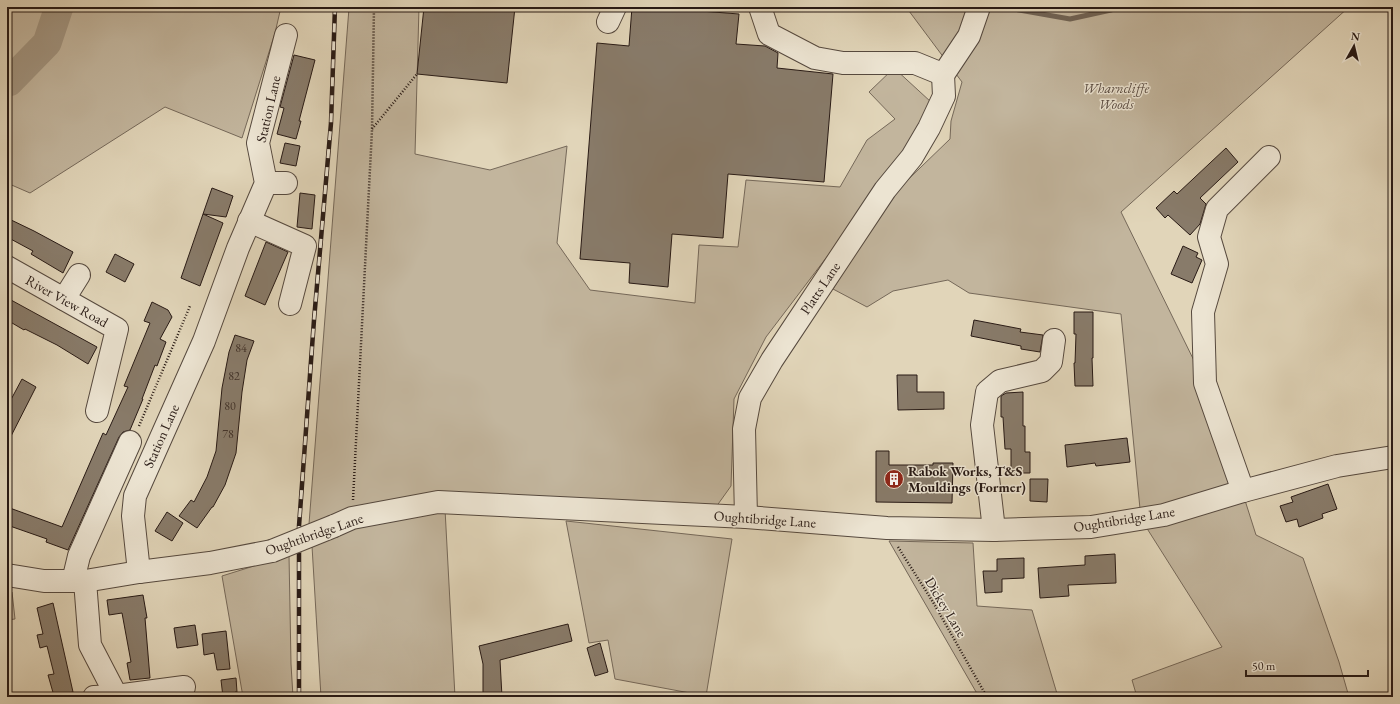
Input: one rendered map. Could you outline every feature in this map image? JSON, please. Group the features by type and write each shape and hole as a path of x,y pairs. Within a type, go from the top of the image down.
{"street":[{"path":"760,7 769,34 815,58 844,64 915,63 943,75 969,36 979,7"},
{"name":"Station Lane","path":"139,572 133,516 135,496 204,341 249,221 276,183 258,143 286,35"},
{"name":"Platts Lane","path":"746,517 744,429 750,398 772,360 885,190 915,152 929,128 944,96 943,75"},
{"path":"1243,491 1205,383 1203,312 1217,264 1209,237 1217,209 1269,157"},
{"path":"249,221 305,246 290,304"},
{"name":"River View Road","path":"7,267 117,329 97,411"},
{"path":"64,299 79,275"},
{"path":"994,530 982,425 987,392 1000,381 1042,371 1051,362 1054,340"},
{"path":"116,696 90,645 79,581 79,556 130,442"},
{"name":"Oughtibridge Lane","path":"139,572 210,563 272,550 343,522 438,502 746,517 887,528 994,530 1091,527 1164,515 1243,491 1337,466 1393,457"},
{"path":"7,575 44,581 79,581 139,572"},
{"path":"94,697 116,696 184,687"}],"path":[{"path":"343,522 372,130 374,7"},
{"path":"372,130 417,74"},
{"path":"130,442 136,433 190,306"},
{"name":"Dickey Lane","path":"887,528 933,602 987,697"}],"green space":[{"path":"7,7 281,7 275,33 242,138 165,107 30,193 7,183"},
{"path":"330,7 419,7 415,154 490,170 567,146 557,243 590,290 695,303 699,245 738,247 746,180 840,187 867,140 895,119 869,92 894,68 931,102 905,154 766,337 734,399 731,486 716,507 365,508 309,524 349,8 330,11"},
{"name":"Wharncliffe Woods","path":"906,7 1349,7 1121,212 1205,383 1230,453 1256,535 1303,558 1339,662 1349,697 1137,697 1132,680 1222,647 1141,519 1121,314 969,293 948,280 893,291 867,307 833,289 891,196 950,139 951,121 962,82"},
{"path":"445,509 455,697 321,697 312,546 352,528"},
{"path":"566,521 732,539 706,696 615,679 608,640 589,643"},
{"path":"889,541 973,543 977,606 1032,610 1058,697 979,697"},
{"path":"289,555 293,697 243,697 222,576"},
{"path":"7,591 12,592 15,619 7,620"}],"building":[{"path":"424,7 515,7 507,83 417,74"},
{"path":"632,7 739,14 736,44 765,46 778,53 777,68 833,74 824,182 728,174 723,238 672,234 668,287 629,283 630,263 580,259 597,43 629,46"},
{"path":"294,55 315,60 299,121 301,121 296,139 277,134 284,108 280,107"},
{"path":"285,143 300,146 296,166 280,163"},
{"path":"1226,148 1238,162 1200,198 1206,204 1200,224 1190,235 1168,215 1165,218 1156,208 1174,191 1177,194"},
{"path":"212,188 233,196 226,217 203,214"},
{"path":"300,193 315,195 312,229 297,227"},
{"path":"203,214 223,223 200,286 181,278"},
{"path":"7,218 73,252 63,273 31,254 33,251 7,237"},
{"path":"266,242 288,252 265,305 245,296"},
{"path":"1183,246 1198,253 1196,257 1202,260 1192,283 1171,274"},
{"path":"115,254 134,264 125,282 106,272"},
{"path":"11,300 97,347 88,364 57,345 25,329 24,330 7,320 7,308"},
{"path":"152,302 168,310 172,317 160,339 166,342 157,366 155,365 130,430 123,432 119,437 68,550 46,542 47,539 7,525 7,507 62,527 103,433 106,435 128,387 124,386 150,323 144,321"},
{"path":"1074,312 1093,312 1093,386 1075,386 1074,363 1076,334 1074,334"},
{"path":"974,320 1021,329 1020,332 1043,335 1040,352 1021,349 1021,346 971,336"},
{"path":"235,335 254,341 247,360 242,392 236,453 225,485 213,507 197,528 179,516 191,500 194,502 207,477 216,451 222,388 229,352"},
{"path":"897,375 917,375 917,392 944,392 944,409 898,410"},
{"path":"22,379 36,387 7,444 7,407"},
{"path":"1023,392 1025,452 1030,452 1030,473 1011,473 1011,449 1005,449 1003,417 1001,417 1001,396 1006,393"},
{"path":"1127,438 1130,462 1096,466 1095,463 1067,467 1065,445"},
{"name":"Rabok Works, T&S Mouldings (Former)","path":"876,451 889,451 889,465 933,465 933,463 953,463 952,503 876,502"},
{"path":"1030,479 1048,479 1047,502 1030,501"},
{"path":"1328,484 1337,509 1322,514 1323,518 1299,527 1297,519 1286,522 1280,506 1293,502 1291,497"},
{"path":"167,512 183,523 172,541 155,531"},
{"path":"1115,554 1116,583 1068,585 1069,596 1040,598 1038,568 1085,565 1085,556"},
{"path":"1024,558 1024,578 1002,579 1002,592 985,593 983,571 997,571 997,559"},
{"path":"143,595 147,618 145,618 150,678 130,680 127,663 131,662 122,613 109,615 107,600"},
{"path":"53,603 73,692 54,696 48,675 54,674 47,646 40,648 37,635 43,634 37,608"},
{"path":"568,624 572,641 500,660 502,697 483,697 483,664 479,646"},
{"path":"195,625 198,645 177,648 174,628"},
{"path":"226,631 230,669 217,670 214,653 204,655 202,634"},
{"path":"600,643 608,672 595,676 587,648"},
{"path":"236,678 236,697 223,697 221,680"}],"waterway":[{"path":"7,82 9,82 47,43 59,7"},
{"path":"1002,7 1070,19 1111,10 1113,7"}],"railway":[{"path":"299,697 299,526 314,320 331,123 335,7"}],"place":[{"name":"Rabok Works, T&S Mouldings (Former)","path":"894,479"}]}
